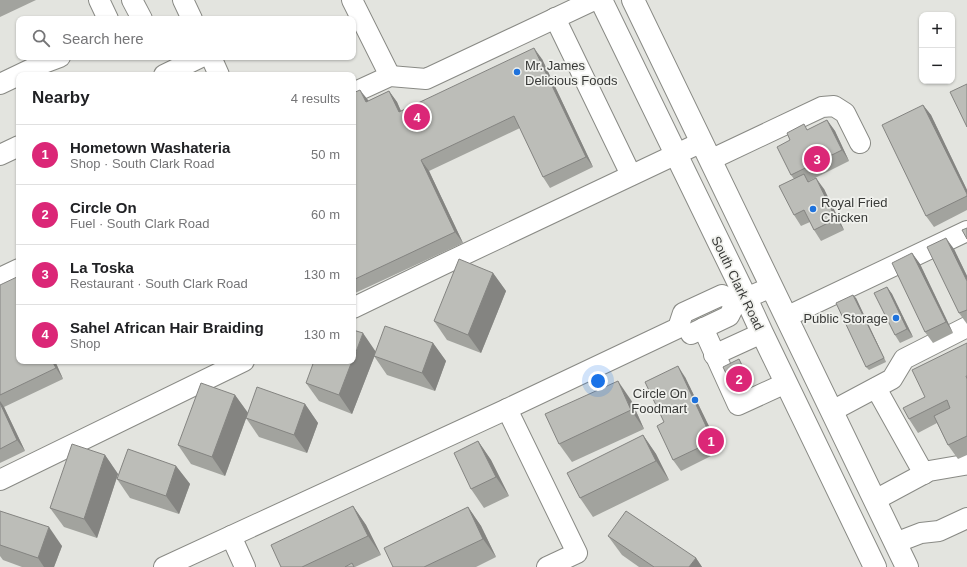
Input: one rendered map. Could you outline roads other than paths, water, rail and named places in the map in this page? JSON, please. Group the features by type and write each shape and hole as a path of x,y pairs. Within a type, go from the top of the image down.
{"main road":[{"name":"South Clark Road","path":"601,0 675,154 741,300 762,333 875,567"},
{"path":"633,0 907,567"}],"lane":[{"path":"99,0 107,16"},
{"path":"132,0 140,16"},
{"path":"182,0 190,16"},
{"path":"352,0 390,76"},
{"path":"356,92 390,76 426,79 594,0"},
{"path":"555,18 632,175"},
{"path":"25,72 52,60"},
{"path":"170,72 195,60"},
{"path":"212,60 218,72"},
{"path":"0,84 16,76"},
{"path":"356,307 675,154 706,151 822,107 834,106 845,113 860,143"},
{"path":"0,155 16,147"},
{"path":"786,317 967,231"},
{"path":"0,278 16,270"},
{"path":"678,328 691,334 729,316 741,300 772,287"},
{"path":"164,567 507,409 678,328 683,313 722,295 741,300"},
{"path":"703,328 714,355 738,404 786,382"},
{"path":"832,411 892,380 904,359 967,328"},
{"path":"714,355 762,333"},
{"path":"0,480 238,364"},
{"path":"876,388 924,474"},
{"path":"507,409 580,560 547,567"},
{"path":"875,500 929,471 964,465 967,463"},
{"path":"895,543 921,533 939,531 967,518"},
{"path":"231,536 245,567"}],"place":[{"name":"Mr. James Delicious Foods","path":"517,72"},
{"name":"Sahel African Hair Braiding","path":"417,117"},
{"name":"La Toska","path":"817,159"},
{"name":"Royal Fried Chicken","path":"813,209"},
{"name":"Public Storage","path":"896,318"},
{"name":"Circle On","path":"739,379"},
{"name":"Circle On Foodmart","path":"695,400"},
{"name":"Hometown Washateria","path":"711,441"}]}
